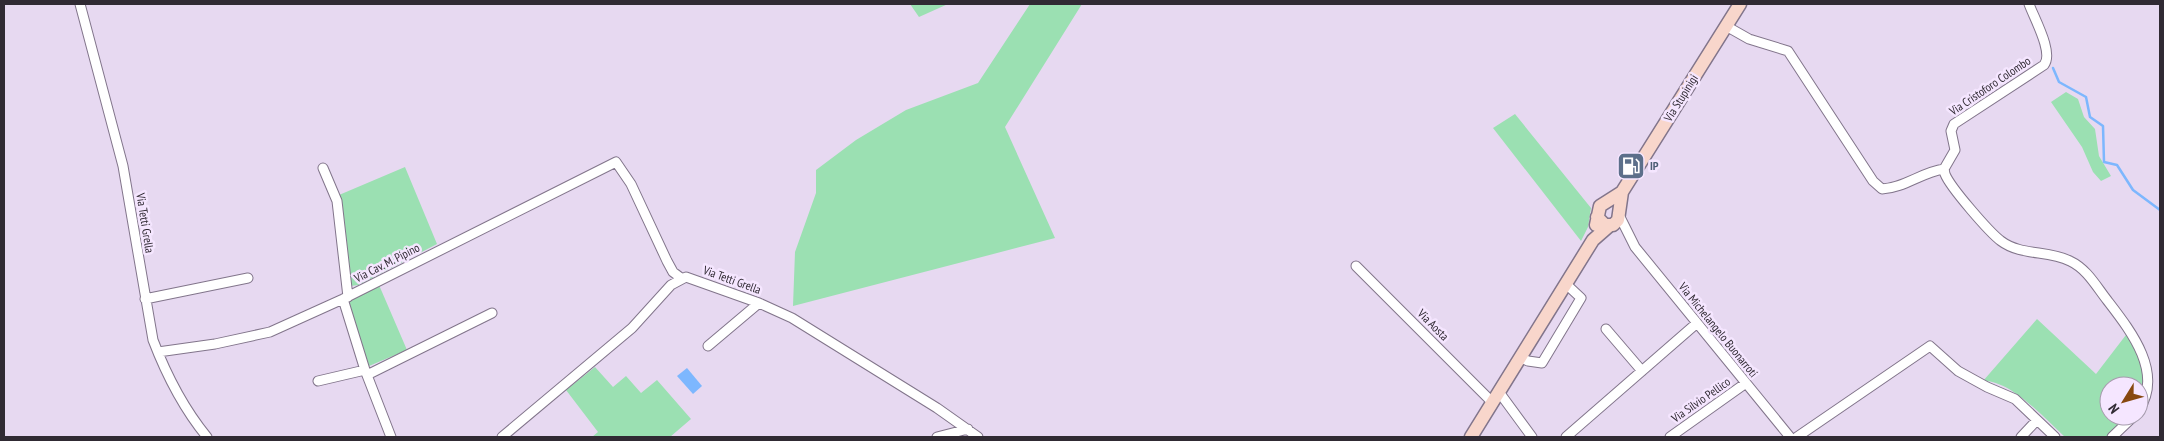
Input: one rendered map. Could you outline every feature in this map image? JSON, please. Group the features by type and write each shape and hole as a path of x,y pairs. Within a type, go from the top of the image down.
{"street":[{"name":"Via Tetti Grella","path":"80,4 123,166 145,299 158,352 182,401 207,437"},
{"name":"Via Stupinigi","path":"1615,219 1622,192 1740,4"},
{"name":"Via Cristoforo Colombo","path":"1944,169 1955,150 1951,131 1954,124 2047,62 2048,52 2029,4"},
{"path":"1726,26 1749,39 1788,51 1874,181 1882,189 1894,188 1926,174 1944,169 1946,177 1957,191 1982,222 2002,242 2017,249 2054,255 2072,262 2094,282 2136,338 2147,361 2149,376"},
{"name":"Via Cav. M. Pipino","path":"158,352 215,344 270,332 345,298 616,162 631,184 673,272 681,278"},
{"path":"323,168 337,201 345,298 366,372 392,437"},
{"name":"Via Stupinigi","path":"1606,203 1622,192"},
{"path":"1593,240 1598,210 1606,203 1614,204 1615,219"},
{"path":"1597,217 1602,223 1615,219"},
{"path":"1471,437 1593,240 1615,219"},
{"name":"Via Michelangelo Buonarroti","path":"1615,219 1790,437"},
{"name":"Via Aosta","path":"1356,266 1495,397 1532,437"},
{"path":"145,299 248,278"},
{"name":"Via Tetti Grella","path":"681,278 690,278 760,303 809,328 978,437"},
{"path":"502,437 632,328 671,285 681,278"},
{"path":"1520,358 1542,363 1581,298 1566,284"},
{"path":"708,346 760,303"},
{"path":"318,381 366,372 492,313"},
{"path":"1566,437 1697,323"},
{"path":"1606,329 1642,371"},
{"path":"1797,437 1930,346 1958,371 1987,387 2015,399 2055,437"},
{"path":"2149,378 2149,395"},
{"name":"Via Silvio Pellico","path":"1670,437 1746,384"},
{"path":"2021,437 2037,420"},
{"path":"2112,437 2124,426"},
{"path":"937,437 968,429"}],"green space":[{"path":"910,4 948,4 919,17"},
{"path":"1030,4 1082,4 1005,127 1055,238 793,306 795,252 816,193 816,170 856,140 906,110 978,83"},
{"path":"2066,92 2078,99 2084,117 2095,129 2099,156 2111,176 2101,181 2093,172 2082,147 2051,102"},
{"path":"1515,114 1591,208 1588,227 1581,241 1493,128"},
{"path":"405,167 437,244 359,285 350,286 339,195"},
{"path":"379,285 407,350 369,366 345,301"},
{"path":"2037,319 2096,374 2129,331 2138,347 2144,376 2099,376 2099,426 2119,426 2108,437 2065,437 2038,411 2016,394 1994,382 1983,381"},
{"path":"595,367 613,387 626,376 641,393 657,380 691,419 670,437 592,437 598,432 566,390"}],"water":[{"path":"687,368 702,386 693,394 677,376"}],"waterway":[{"path":"2053,68 2059,82 2086,97 2090,117 2103,126 2104,162 2117,165 2133,190 2160,210"}],"place":[{"name":"IP","path":"1631,166"}]}
